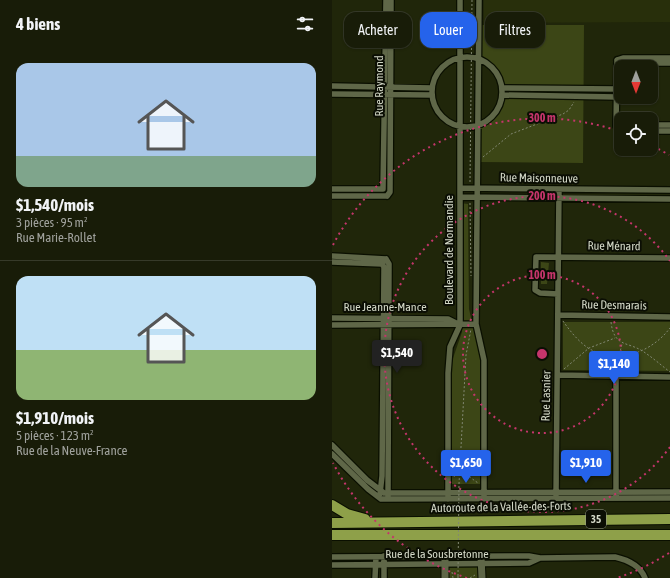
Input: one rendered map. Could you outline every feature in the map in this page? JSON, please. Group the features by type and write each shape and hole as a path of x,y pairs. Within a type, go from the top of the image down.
{"highway":[{"path":"332,505 347,514 376,522"},
{"name":"Autoroute de la Vallée-des-Forts","path":"332,523 670,519"},
{"name":"35","path":"332,535 670,535"}],"street":[{"name":"Rue Raymond","path":"386,0 388,12"},
{"name":"Rue Raymond","path":"389,12 391,0"},
{"name":"Boulevard de Normandie","path":"448,496 448,373 450,347 460,325 460,0"},
{"path":"479,0 477,125 478,197 473,324 484,360 484,496"},
{"name":"Rue Raymond","path":"387,196 390,192 387,158 388,48"},
{"path":"471,57 478,59 494,70 502,88 502,95 494,114 486,121 470,127 459,126 443,117 434,102 432,88 434,80 442,68 450,61 471,57"},
{"path":"620,59 670,58"},
{"path":"620,59 623,63 670,63"},
{"path":"332,86 432,88"},
{"path":"502,88 614,89"},
{"path":"536,88 536,96"},
{"path":"332,94 432,95"},
{"path":"502,95 614,97"},
{"path":"658,125 670,125"},
{"path":"658,130 670,130"},
{"name":"Rue Raymond","path":"383,189 387,158"},
{"name":"Rue Maisonneuve","path":"460,188 670,190"},
{"path":"332,189 383,189 387,196 332,196"},
{"name":"Rue Lasnier","path":"556,495 559,189"},
{"path":"618,190 618,198"},
{"name":"Rue Maisonneuve","path":"460,197 670,198"},
{"path":"332,256 386,259"},
{"path":"558,256 536,257 535,290 540,293 558,294"},
{"name":"Rue Ménard","path":"558,256 670,258"},
{"path":"382,264 386,259"},
{"path":"378,498 381,492 385,416 386,322 389,264 386,259"},
{"path":"332,262 382,264"},
{"path":"382,264 384,267 386,322"},
{"name":"Rue Desmarais","path":"558,315 670,317"},
{"name":"Rue Jeanne-Mance","path":"332,318 386,322 460,325 473,324"},
{"name":"Rue Jeanne-Mance","path":"332,325 386,322"},
{"path":"558,375 670,377"},
{"path":"616,376 616,495"},
{"path":"385,416 388,496"},
{"path":"332,445 381,492 388,496"},
{"path":"332,454 378,498"},
{"path":"378,498 388,496 616,495 670,492"},
{"path":"616,495 670,498"},
{"path":"384,556 384,578"},
{"path":"445,556 445,578"},
{"path":"481,556 481,571"},
{"name":"Rue de la Sousbretonne","path":"332,557 615,557 626,560 637,566 645,578"},
{"path":"376,557 376,578"},
{"name":"Rue de la Sousbretonne","path":"332,565 445,565 481,571 529,564 540,558"}],"path":[{"path":"470,188 472,0"},
{"path":"478,162 511,134 570,110 576,96"},
{"path":"470,197 470,276"},
{"path":"558,315 575,337 589,348 608,355 618,356 643,351 665,335 670,328"},
{"path":"611,316 612,330 616,338 623,343 643,351 670,372"},
{"path":"458,578 459,470 466,355 473,324"},
{"path":"558,375 589,348 616,338"},
{"path":"623,343 618,356 624,376"},
{"path":"452,480 457,470 481,456"},
{"path":"451,462 459,470 480,484"},
{"path":"470,578 481,571"},
{"path":"452,572 453,578"}],"shaded area":[{"path":"484,0 670,0 670,22 545,23 545,12 485,12 484,23"},
{"path":"479,25 485,25 485,48 545,48 545,25 584,25 583,163 478,162 477,126 493,118 501,103 502,96 501,83 495,72 479,60"},
{"path":"460,203 468,204 469,309 481,361 481,484 450,484 451,364 462,332"},
{"path":"541,262 549,263 547,284 541,284"},
{"path":"563,322 670,322 670,371 563,370"},
{"path":"446,565 481,565 482,578 446,578"}]}
